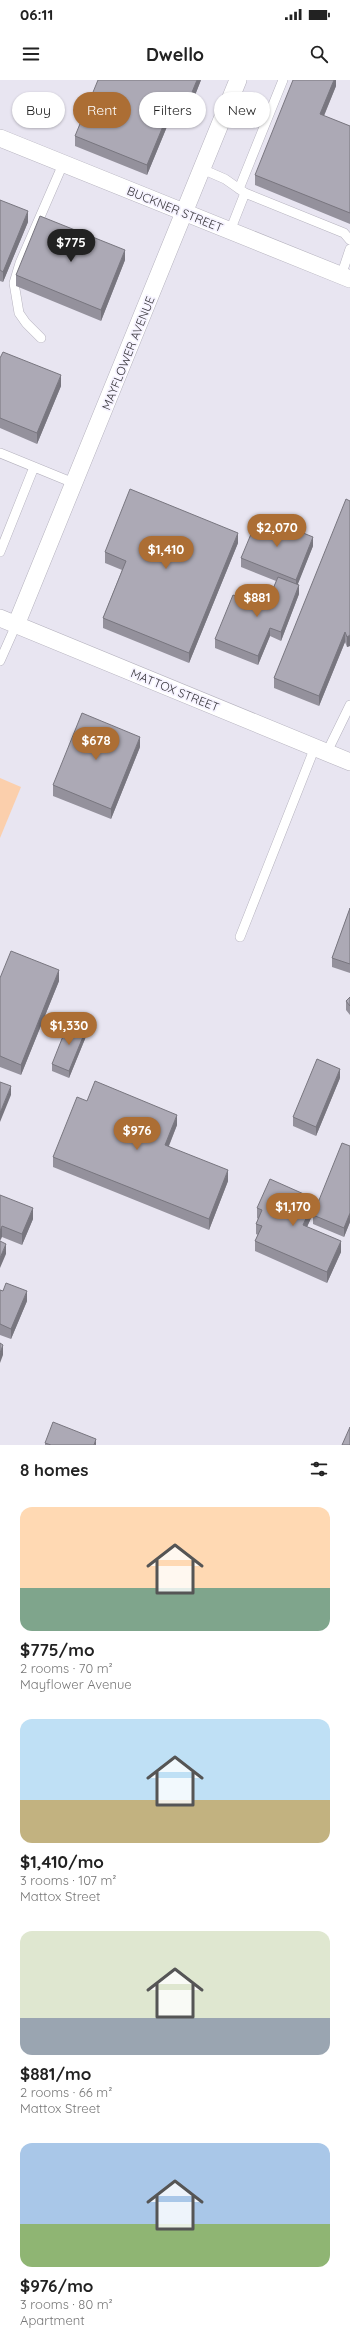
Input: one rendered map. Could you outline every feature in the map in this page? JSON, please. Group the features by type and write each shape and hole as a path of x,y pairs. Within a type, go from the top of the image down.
{"street":[{"name":"MAYFLOWER AVENUE","path":"16,625 76,484 238,80"},
{"name":"BUCKNER STREET","path":"0,138 346,277"},
{"name":"MATTOX STREET","path":"0,618 350,762"}],"lane":[{"path":"230,231 242,191 283,80"},
{"path":"41,338 26,323 19,313 14,283 20,263 63,164"},
{"path":"202,169 225,179 242,191 344,233 350,240"},
{"path":"346,277 350,249"},
{"path":"0,453 76,484"},
{"path":"0,552 34,467"},
{"path":"0,660 16,625"},
{"path":"240,937 321,750 350,705"}],"shaded area":[{"path":"0,778 21,787 0,838"}],"building":[{"path":"98,80 197,80 192,92 139,92 139,128 162,128 147,165 75,136 78,128 131,128 131,92 93,92"},
{"path":"293,80 334,80 320,114 350,126 350,213 255,175"},
{"path":"0,200 28,211 3,272 0,270"},
{"path":"40,216 125,250 101,310 16,275"},
{"path":"3,352 61,375 37,433 0,418 0,358"},
{"path":"130,489 238,533 189,653 103,618 126,561 105,552"},
{"path":"346,499 350,501 350,635 347,637 345,632 319,696 274,678"},
{"path":"259,515 313,537 296,580 241,558"},
{"path":"278,577 299,585 281,632 270,628 258,656 215,639 233,595 265,608"},
{"path":"82,713 140,737 111,809 53,785"},
{"path":"350,908 350,964 332,958"},
{"path":"11,951 59,970 21,1065 0,1056 0,978"},
{"path":"350,997 350,1006 346,1001"},
{"path":"69,1021 87,1027 69,1071 52,1064"},
{"path":"317,1059 340,1069 316,1127 293,1117"},
{"path":"95,1081 177,1115 165,1145 228,1170 209,1219 53,1157 77,1097 87,1101"},
{"path":"0,1082 11,1086 0,1113"},
{"path":"342,1143 350,1146 350,1213 344,1228 313,1215"},
{"path":"270,1179 315,1199 303,1225 341,1241 327,1272 255,1241 262,1226 256,1224 262,1210 257,1208"},
{"path":"0,1195 33,1208 22,1234 2,1226 0,1231"},
{"path":"0,1241 6,1244 0,1258"},
{"path":"6,1283 27,1291 11,1329 0,1324 0,1290 3,1291"},
{"path":"0,1343 3,1345 0,1353"},
{"path":"53,1422 96,1439 94,1445 51,1445 45,1443"},
{"path":"350,1427 350,1445 342,1445"}]}
